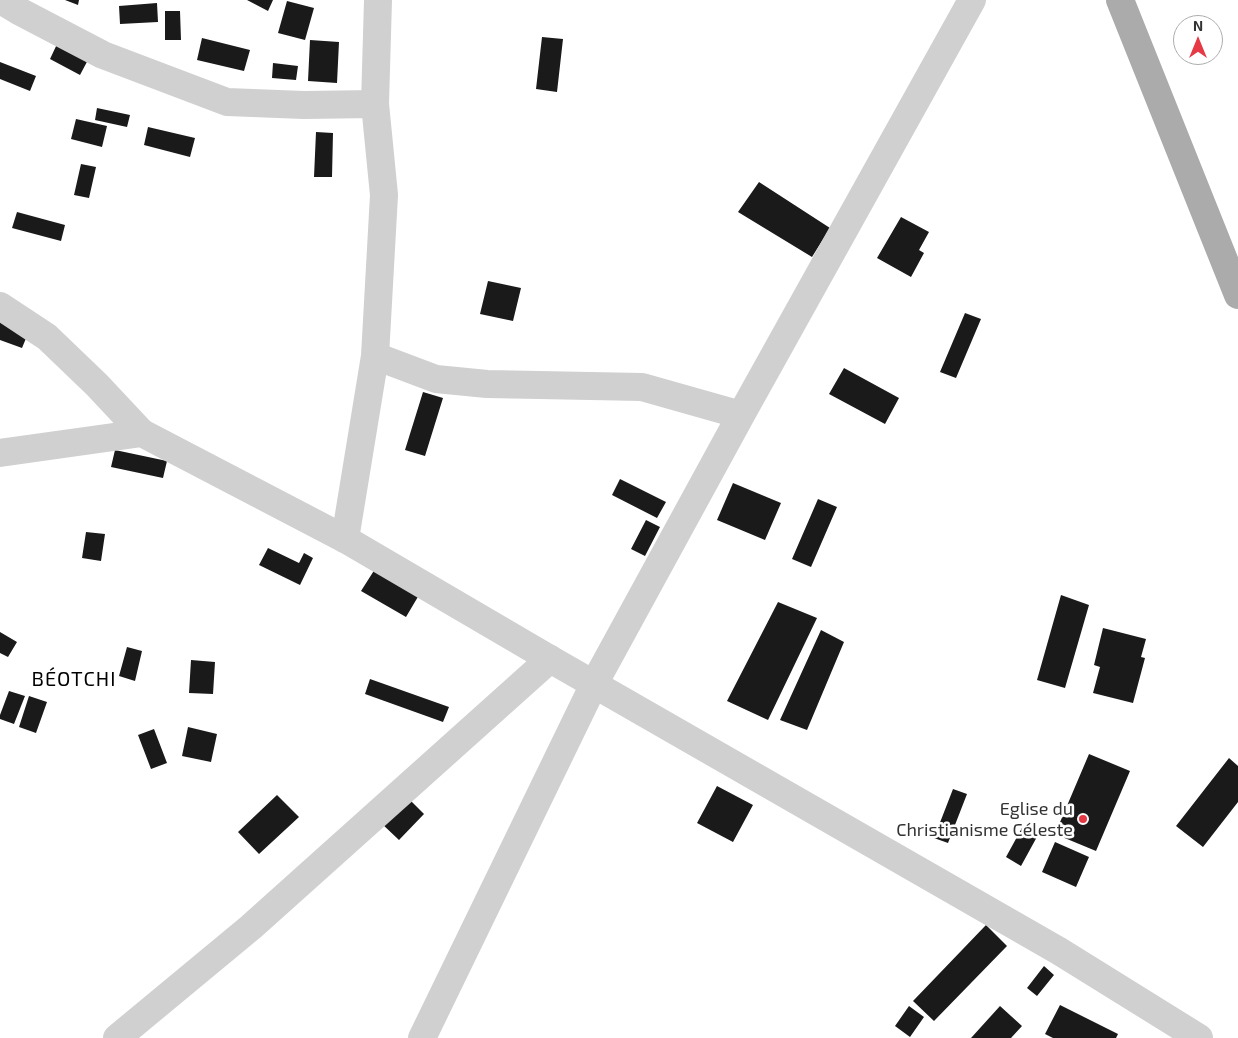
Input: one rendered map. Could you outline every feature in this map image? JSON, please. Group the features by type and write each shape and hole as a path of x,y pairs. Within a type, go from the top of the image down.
{"main road":[{"path":"1120,0 1238,295"}],"street":[{"path":"1,0 103,55 227,102 304,105 375,104"},
{"path":"345,539 375,356 384,196 375,104 378,0"},
{"path":"422,1038 594,684 972,0"},
{"path":"0,306 47,337 98,384 142,433 345,539 550,659 1051,946 1199,1038"},
{"path":"375,356 436,379 487,384 642,388 741,415"},
{"path":"0,453 142,433"},
{"path":"117,1038 251,927 550,659"}],"building":[{"path":"65,0 79,0 78,5"},
{"path":"247,0 273,0 268,11"},
{"path":"287,1 314,8 305,40 278,33"},
{"path":"157,3 158,22 120,24 119,6"},
{"path":"165,11 180,11 181,40 165,40"},
{"path":"542,37 563,39 557,92 536,89"},
{"path":"202,38 250,50 244,71 197,60"},
{"path":"310,40 339,42 337,83 308,81"},
{"path":"58,42 89,58 80,75 50,59"},
{"path":"0,62 36,76 30,91 0,79"},
{"path":"273,63 298,66 296,80 272,78"},
{"path":"97,108 130,115 127,127 95,120"},
{"path":"76,119 107,126 102,147 71,139"},
{"path":"148,127 195,138 190,157 144,145"},
{"path":"316,132 333,133 332,177 314,177"},
{"path":"81,164 96,167 89,198 74,195"},
{"path":"759,182 830,228 812,257 738,212"},
{"path":"17,212 65,225 61,241 12,228"},
{"path":"901,217 929,232 919,250 924,253 911,277 877,258"},
{"path":"488,281 521,288 513,321 480,314"},
{"path":"965,313 981,319 956,378 940,372"},
{"path":"0,320 29,331 22,348 0,340"},
{"path":"844,368 899,398 885,424 829,394"},
{"path":"423,392 443,398 425,456 405,450"},
{"path":"115,450 167,461 163,478 111,467"},
{"path":"620,479 666,502 657,518 612,495"},
{"path":"733,483 781,503 765,540 717,520"},
{"path":"818,499 837,507 811,567 792,559"},
{"path":"646,520 660,527 645,556 631,549"},
{"path":"86,532 105,534 101,561 82,558"},
{"path":"268,548 299,563 304,553 313,558 300,585 259,565"},
{"path":"375,569 419,595 406,617 361,591"},
{"path":"1061,595 1089,605 1065,688 1037,680"},
{"path":"778,602 817,618 768,720 727,701"},
{"path":"1103,628 1146,639 1141,657 1145,658 1133,703 1093,693 1100,667 1094,665"},
{"path":"821,630 844,642 807,730 780,720"},
{"path":"0,632 17,642 8,657 0,653"},
{"path":"127,647 142,651 135,681 119,676"},
{"path":"191,660 215,662 213,694 189,693"},
{"path":"370,679 449,707 443,722 365,694"},
{"path":"9,691 25,696 14,724 0,719"},
{"path":"29,696 47,702 36,733 19,727"},
{"path":"188,727 217,734 211,762 182,756"},
{"path":"154,729 167,763 151,769 138,735"},
{"path":"1089,754 1130,771 1096,851 1055,834"},
{"path":"1229,758 1238,766 1238,802 1203,847 1176,826"},
{"path":"717,786 753,805 733,842 697,823"},
{"path":"953,789 967,794 948,843 934,838"},
{"path":"277,795 299,817 259,854 238,832"},
{"path":"407,797 424,814 399,840 381,823"},
{"path":"1023,826 1038,835 1021,866 1006,857"},
{"path":"1055,842 1089,857 1076,887 1042,872"},
{"path":"986,925 1007,946 934,1021 913,1001"},
{"path":"1044,966 1054,975 1037,996 1027,988"},
{"path":"1060,1005 1118,1034 1116,1038 1053,1038 1045,1034"},
{"path":"909,1006 924,1017 910,1037 895,1026"},
{"path":"1000,1006 1022,1026 1011,1038 971,1038"}],"place":[{"name":"Eglise du Christianisme Céleste","path":"1083,819"}],"district":[{"name":"BÉOTCHI","path":"74,679"}]}
